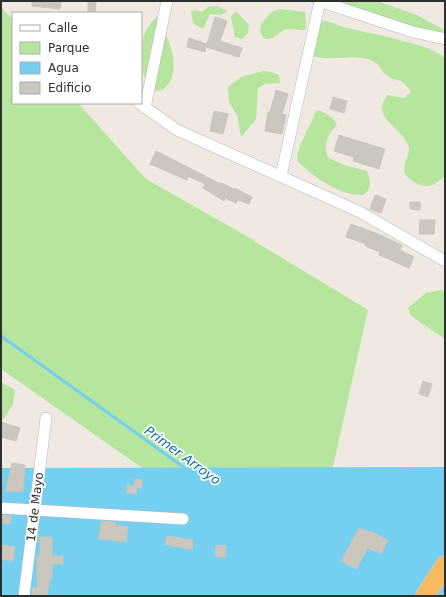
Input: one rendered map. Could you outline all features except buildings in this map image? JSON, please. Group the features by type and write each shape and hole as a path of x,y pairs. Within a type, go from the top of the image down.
{"highway":[{"path":"425,596 445,565"}],"street":[{"path":"166,1 142,105 177,130 360,212 445,261"},
{"path":"281,176 320,1 413,32 445,39"},
{"name":"14 de Mayo","path":"24,596 46,418"},
{"path":"1,508 183,519"}],"green space":[{"path":"308,1 377,1 417,15 444,30 439,36 318,6"},
{"path":"217,6 228,11 221,15 210,14 203,29 193,23 191,12 194,10 202,12 208,7"},
{"path":"1,7 12,19 12,104 79,104 146,179 236,230 368,310 316,542 165,484 1,369"},
{"path":"279,9 305,12 305,30 288,29 282,31 275,37 264,39 260,32 261,24 272,12"},
{"path":"236,11 249,25 248,33 242,39 235,37 231,17"},
{"path":"158,16 170,46 174,63 171,81 163,90 155,91 148,83 142,67 142,42 145,32"},
{"path":"320,20 427,48 445,58 445,175 438,182 430,186 426,186 418,184 407,176 404,168 409,152 408,145 399,132 388,121 382,109 383,103 388,95 404,98 411,92 408,87 402,82 386,75 377,64 368,60 353,57 322,58 314,56 311,49"},
{"path":"263,71 279,75 280,83 265,84 258,88 256,119 241,137 237,115 229,102 228,87 241,77"},
{"path":"318,110 330,116 337,126 331,132 327,140 326,150 329,158 344,165 367,171 370,184 368,190 363,195 336,189 319,179 298,161 298,151 315,113"},
{"path":"441,290 445,292 445,339 411,316 408,308 426,293"},
{"path":"1,382 15,390 13,404 4,419 1,418"}],"water":[{"path":"445,467 445,596 1,596 1,468"}],"waterway":[{"name":"Primer Arroyo","path":"1,336 186,469"}]}
